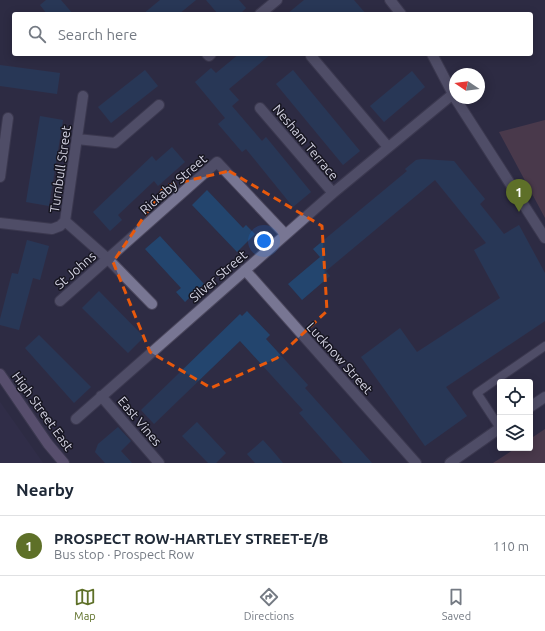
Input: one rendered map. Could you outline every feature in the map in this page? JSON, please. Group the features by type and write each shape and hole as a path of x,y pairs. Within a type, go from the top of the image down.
{"main road":[{"name":"High Street East","path":"0,374 48,444 64,463"}],"street":[{"path":"265,4 277,0"},
{"path":"390,0 399,12"},
{"path":"311,56 388,147"},
{"path":"433,56 449,87"},
{"name":"Turnbull Street","path":"83,96 65,221 108,259 152,304"},
{"name":"Silver Street","path":"76,419 333,193 388,147 449,101"},
{"path":"459,104 545,238"},
{"path":"77,139 115,143 159,106"},
{"name":"Nesham Terrace","path":"260,108 333,193"},
{"path":"0,177 8,118"},
{"name":"Rickaby Street","path":"108,259 217,162 285,234"},
{"path":"0,223 52,229 60,226 65,221"},
{"name":"St Johns","path":"60,301 108,259"},
{"name":"Lucknow Street","path":"245,270 416,463"},
{"name":"East Vines","path":"101,396 158,463"},
{"path":"533,405 545,397"},
{"path":"450,463 497,430"}],"lane":[{"path":"497,423 477,393 545,346"}],"highlighted area":[{"path":"229,171 322,226 327,311 277,358 211,388 150,352 113,262 165,186"}],"shaded area":[{"path":"545,120 545,218 499,132"},
{"path":"0,402 36,453 43,463 0,463"},
{"path":"545,429 545,463 493,463 511,451 533,451 533,437"}],"building":[{"path":"46,0 61,0 71,12 45,12 40,5"},
{"path":"160,0 196,0 181,12 145,12"},
{"path":"206,0 239,0 246,8 242,12 216,12"},
{"path":"304,0 354,0 364,12 289,12"},
{"path":"237,56 269,56 229,89 239,100 232,106 262,141 266,137 311,192 293,207 246,149 242,152 218,124 225,118 195,82 211,68 216,73"},
{"path":"0,65 60,73 57,94 0,86"},
{"path":"145,70 158,86 111,123 98,107"},
{"path":"293,70 360,151 343,165 276,84"},
{"path":"412,71 425,87 384,122 370,106"},
{"path":"40,116 63,120 49,206 26,202"},
{"path":"172,147 185,162 158,186 154,181 118,215 122,220 110,231 93,212 152,156 156,161"},
{"path":"416,160 454,161 485,199 480,204 504,234 519,225 545,273 545,321 446,387 467,416 425,446 361,357 400,328 417,352 500,298 474,250 486,243 435,180 326,271 330,276 302,300 288,284 320,257 313,249 407,171 405,169"},
{"path":"207,190 243,228 246,225 255,234 237,252 192,205"},
{"path":"160,236 204,284 185,302 176,292 181,288 145,249"},
{"path":"27,240 49,246 40,280 33,278 19,330 0,325 0,319 12,273 18,274"},
{"path":"99,291 144,337 128,353 82,308"},
{"path":"247,311 270,335 266,339 308,385 305,388 372,463 343,463 299,413 303,410 240,341 154,424 141,410 240,314 242,316"},
{"path":"39,335 91,387 74,403 25,348"},
{"path":"197,422 226,453 216,463 208,463 182,436"},
{"path":"118,427 131,441 121,451 132,463 105,463 95,452 98,444"},
{"path":"263,440 283,463 255,463 247,454"}],"place":[{"name":"PROSPECT ROW-HARTLEY STREET-E/B","path":"519,212"}]}
